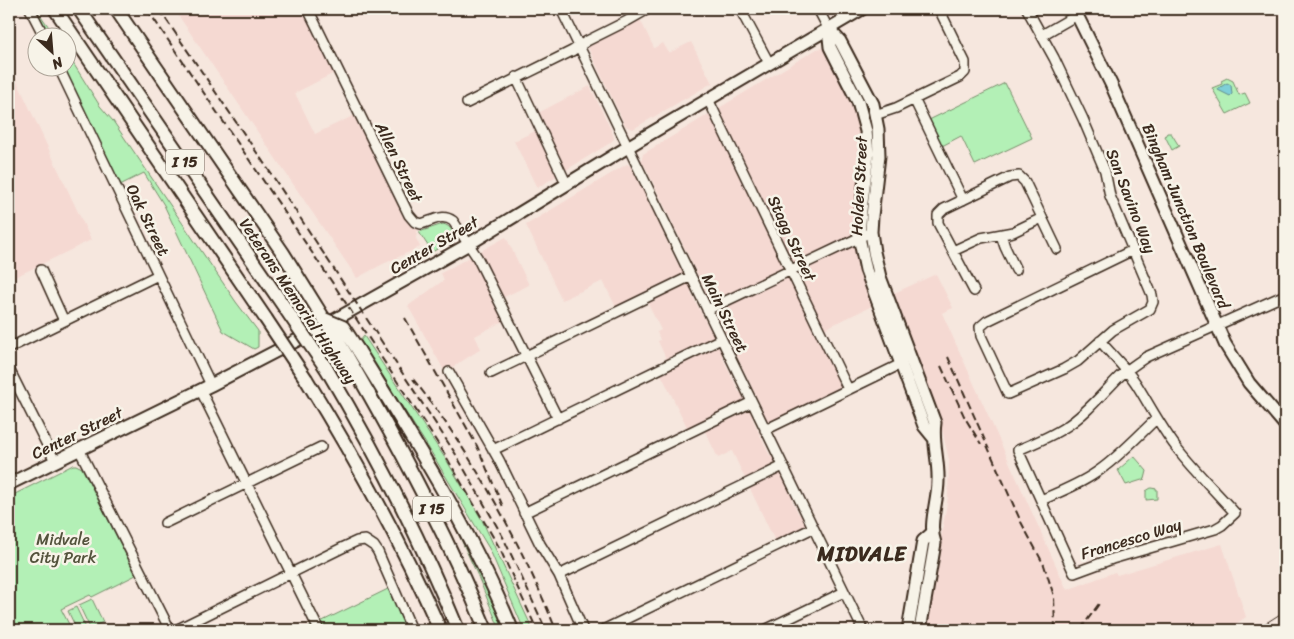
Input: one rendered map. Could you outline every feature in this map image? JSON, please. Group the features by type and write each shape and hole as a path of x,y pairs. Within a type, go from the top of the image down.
{"highway":[{"path":"55,9 306,379 396,536 440,630"},
{"name":"Veterans Memorial Highway","path":"79,9 326,368 389,481 442,591 458,630"},
{"name":"Veterans Memorial Highway","path":"116,9 283,253 324,319 352,353 450,547 486,630"},
{"path":"352,353 451,502 480,558 512,630"}],"main road":[{"name":"Center Street","path":"9,484 206,388 313,332 469,244 628,147 862,9"},
{"name":"Bingham Junction Boulevard","path":"1075,12 1111,84 1216,325 1243,375 1262,400 1285,425"},
{"name":"Holden Street","path":"828,28 840,41 870,96 875,115 879,156 871,232 874,252 880,277 935,423 933,437 938,458 938,477 931,534 935,543 920,630"},
{"name":"Holden Street","path":"828,28 830,46 858,102 866,131 868,154 860,210 860,237 870,282 924,426 933,437"},
{"name":"Holden Street","path":"908,630 923,541 931,534"}],"street":[{"path":"30,9 40,28"},
{"name":"Main Street","path":"561,9 863,630"},
{"path":"467,103 516,77 572,51 579,45 648,9"},
{"path":"740,9 769,63"},
{"name":"Holden Street","path":"819,9 828,28"},
{"path":"875,115 960,77 966,70 966,62 939,9"},
{"name":"San Savino Way","path":"1027,9 1074,98 1104,168 1109,194 1152,295 1153,305 1100,341 1072,364 1008,394 981,336 980,326 1132,250"},
{"name":"Allen Street","path":"312,10 410,218 421,224 441,217 453,221 469,244 558,419"},
{"path":"1042,35 1075,12"},
{"path":"516,77 568,185"},
{"name":"Oak Street","path":"64,78 158,275 247,484 319,630"},
{"path":"914,99 963,200"},
{"name":"Stagg Street","path":"708,100 848,389"},
{"path":"974,290 938,223 938,215 944,209 1010,177 1019,176 1025,182 1057,248"},
{"path":"953,251 978,239 1016,231 1042,218"},
{"path":"707,310 871,232"},
{"path":"1001,235 1003,244 1016,270"},
{"path":"41,270 64,321"},
{"path":"9,348 158,275"},
{"path":"491,373 691,276"},
{"path":"1126,371 1152,353 1285,295"},
{"path":"493,450 721,339"},
{"path":"1041,500 1075,485 1097,472 1120,454 1156,419 1138,386 1100,341"},
{"path":"766,430 901,364"},
{"path":"9,369 55,462"},
{"name":"Francesco Way","path":"1126,371 1089,408 1067,426 1018,450 1074,573 1112,559 1215,529 1235,513 1187,461 1156,419"},
{"path":"449,372 493,450 540,544 559,575 583,630"},
{"path":"524,513 752,402"},
{"path":"165,523 321,448"},
{"path":"79,450 170,630"},
{"path":"559,575 783,466"},
{"path":"603,630 813,528"},
{"path":"176,630 357,541 365,540 374,546 412,630"},
{"path":"765,630 844,592"}],"shaded area":[{"path":"174,9 303,9 334,73 295,93 315,134 355,115 403,216 409,224 418,228 416,238 420,247 357,278"},
{"path":"636,11 654,48 663,43 669,53 691,42 712,83 633,129 625,125 583,37"},
{"path":"817,49 827,50 851,98 861,135 862,155 854,211 854,231 859,267 872,306 822,330 850,385 770,423 764,417 764,412 721,323 717,321 705,296 706,292 641,161 643,154"},
{"path":"9,64 91,240 9,280"},
{"path":"590,86 614,139 537,188 514,141 544,127 538,113"},
{"path":"627,164 632,167 678,264 682,267 693,289 691,293 723,351 722,357 739,392 743,393 753,414 752,418 769,454 774,458 793,497 792,500 798,513 806,524 803,528 775,541 732,451 718,458 704,429 691,435 657,366 667,361 658,341 660,340 657,332 661,330 647,302 620,315 603,281 562,300 526,225"},
{"path":"506,237 529,285 502,298 511,317 475,336 481,349 445,372 408,306 444,280 441,273"},
{"path":"936,274 953,308 942,313 1067,590 1115,572 1117,575 1222,544 1246,617 1227,630 925,630 948,497 949,460 940,420 892,294"}],"green space":[{"path":"34,9 36,9 50,28 45,28"},
{"path":"78,71 100,106 113,121 236,302 258,331 258,347 254,349 223,331 164,205 144,173 120,185 69,78 78,78"},
{"path":"1227,78 1233,81 1239,95 1245,93 1250,103 1227,114 1212,88 1222,84 1221,81"},
{"path":"1005,83 1032,138 975,165 961,136 942,146 929,120"},
{"path":"1167,133 1171,133 1179,146 1172,150 1165,136"},
{"path":"443,224 451,230 453,240 432,252 419,232"},
{"path":"364,336 447,461 482,520 533,630 524,630 490,550 428,447 360,341"},
{"path":"1134,456 1147,471 1145,479 1126,485 1118,470"},
{"name":"Midvale City Park","path":"73,465 82,468 136,575 92,597 90,595 61,609 72,630 9,630 9,497"},
{"path":"432,477 508,630 500,630 477,574"},
{"path":"1151,488 1157,489 1157,499 1146,500 1146,491"},
{"path":"390,588 408,630 304,630"},
{"path":"92,599 103,622 90,628 79,605"},
{"path":"76,607 86,628 77,630 68,611"}],"water":[{"path":"1227,83 1231,85 1232,94 1230,96 1218,90"}],"tram line":[{"path":"1255,630 1285,611"},
{"path":"1270,630 1285,621"}],"railway":[{"path":"147,9 336,288 444,453 499,547 537,630"},
{"path":"159,9 270,172 455,453 503,537 546,630"},
{"path":"405,318 477,446 504,509"},
{"path":"948,357 1021,522 1044,565 1054,596 1055,629"},
{"path":"941,366 965,418 981,444"},
{"path":"413,379 456,437 494,499 527,564 556,630"},
{"path":"1080,630 1101,601"}],"district":[{"name":"MIDVALE","path":"862,554"}]}
